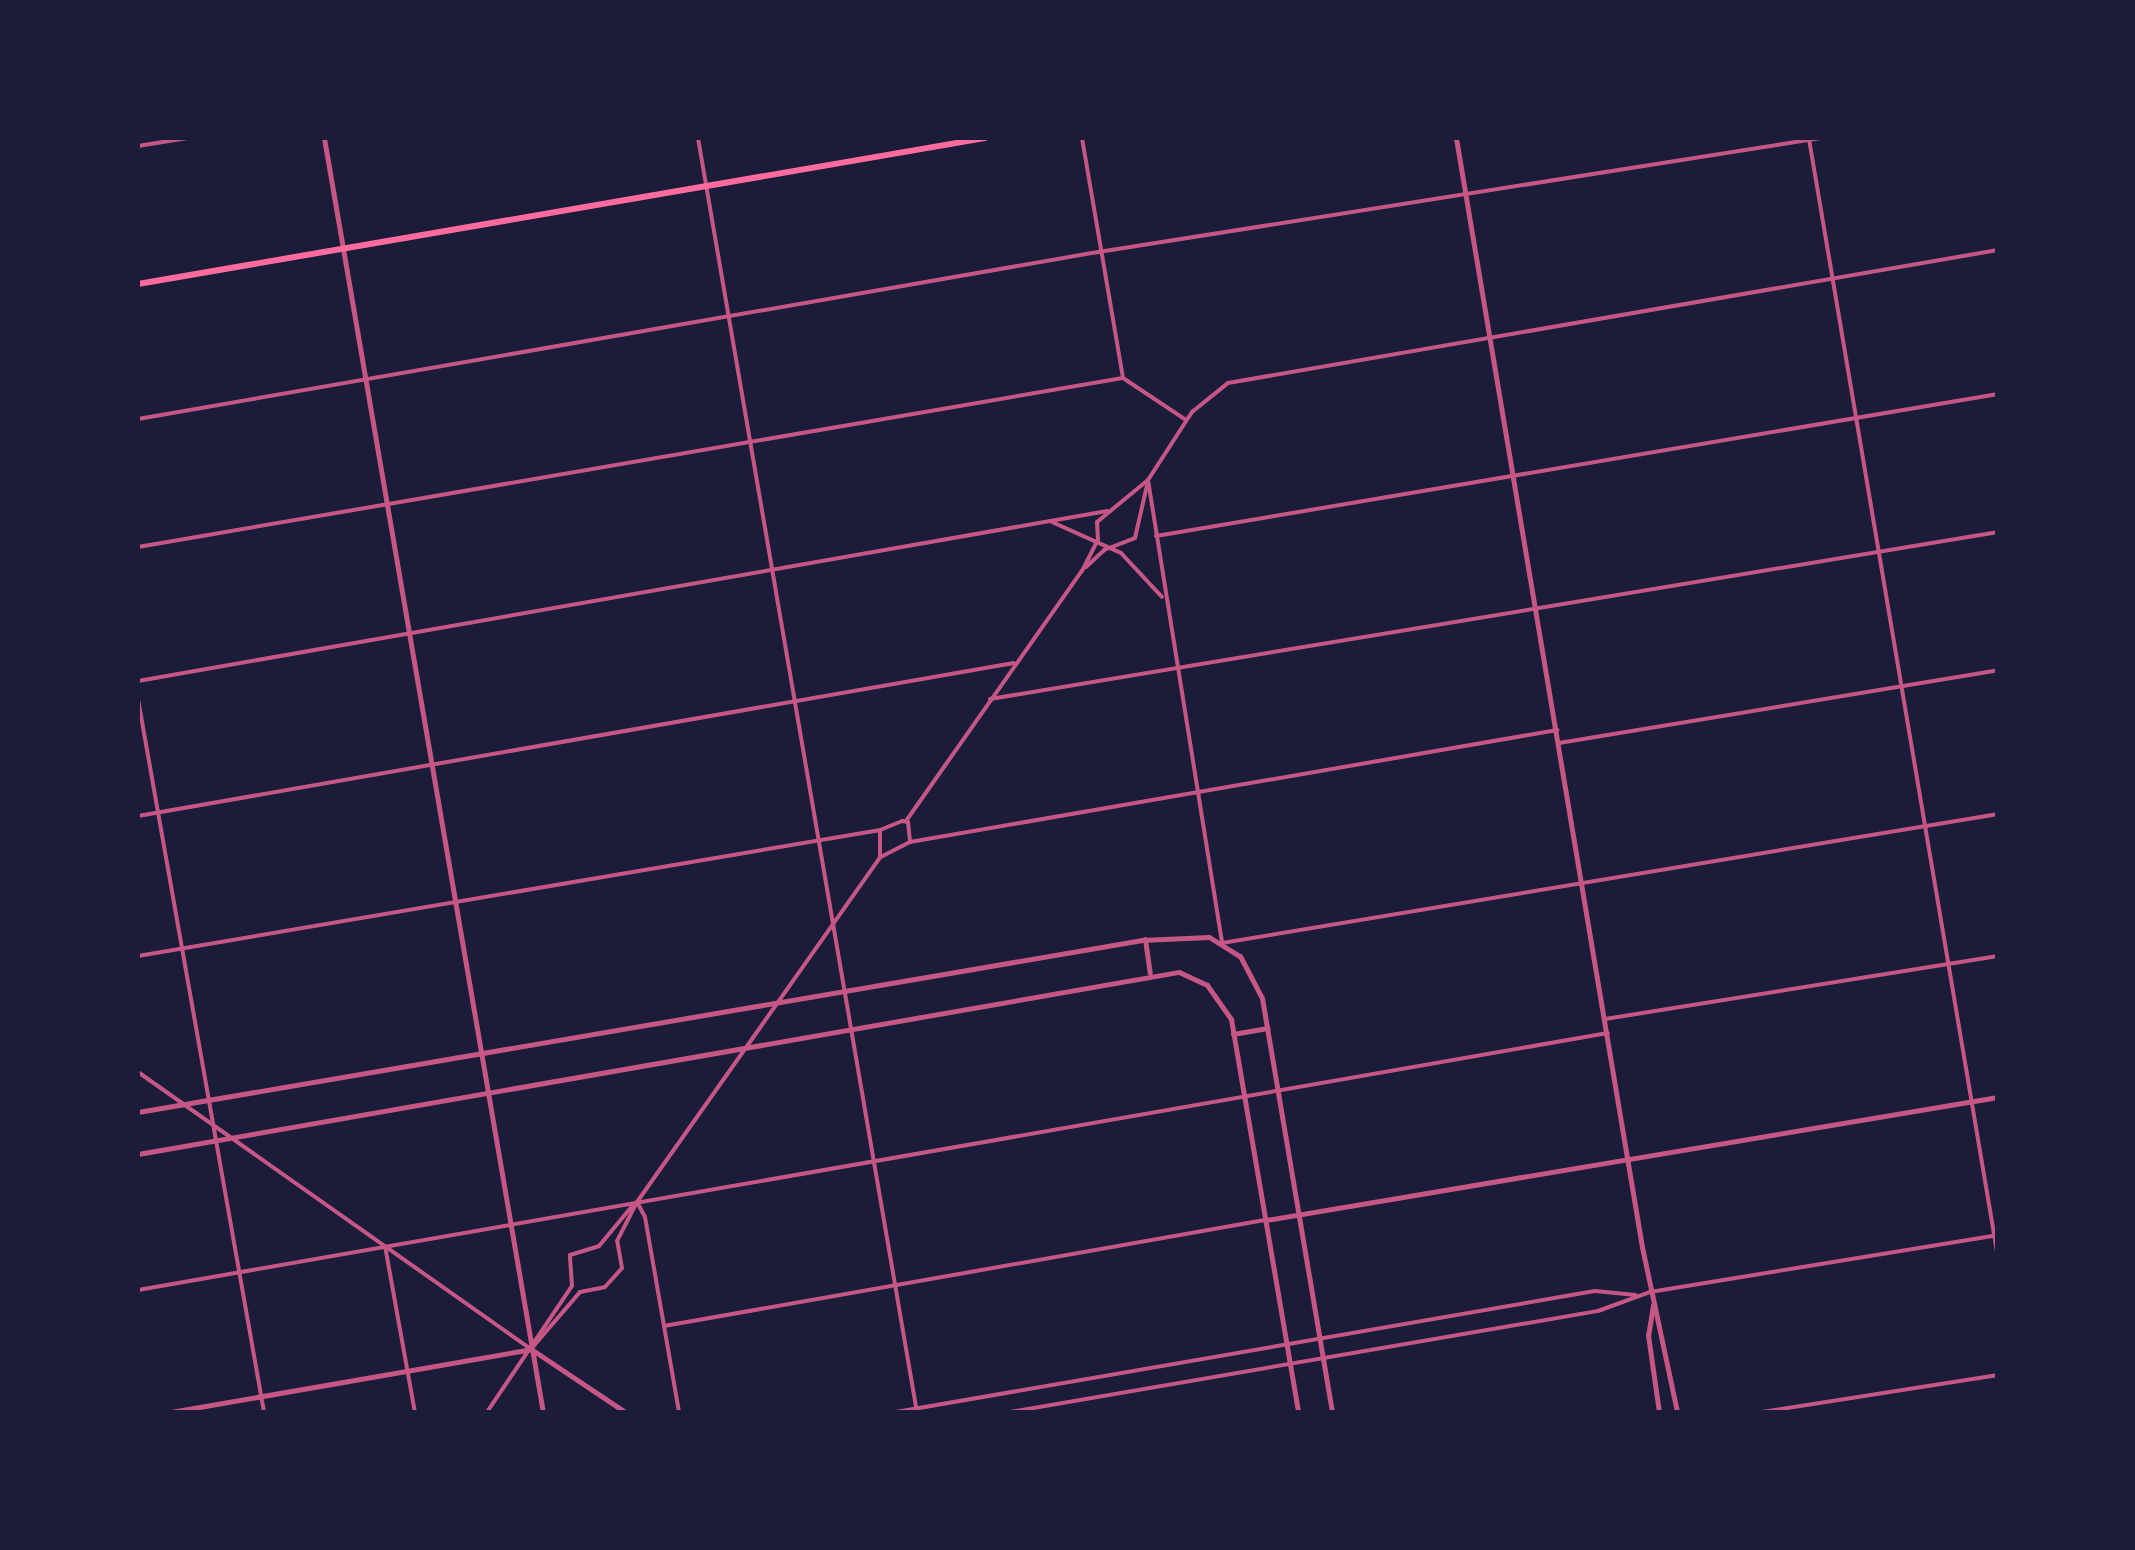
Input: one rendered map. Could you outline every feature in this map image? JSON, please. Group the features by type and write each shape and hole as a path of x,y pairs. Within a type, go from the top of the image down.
{"main road":[{"path":"138,284 985,138"}],"street":[{"path":"138,146 187,138"},
{"path":"324,138 543,1412"},
{"path":"698,138 917,1411"},
{"path":"1082,138 1123,378"},
{"path":"1456,138 1653,1305 1648,1336 1659,1412"},
{"path":"138,419 1102,253 1821,138"},
{"path":"1809,140 1998,1258"},
{"path":"1082,571 1110,547 1124,548 1135,538 1148,480 1186,420 1213,392 1252,374 1998,250"},
{"path":"138,547 1123,378 1186,420"},
{"path":"1156,536 1998,394"},
{"path":"138,956 880,830 906,821 1082,571 1098,540 1097,522 1148,480"},
{"path":"1148,480 1164,600 1222,943 1252,973 1267,1028 1332,1412"},
{"path":"138,681 1107,510"},
{"path":"1050,522 1110,547 1164,600"},
{"path":"990,700 1535,606 1998,532"},
{"path":"138,816 1016,662"},
{"path":"1559,743 1998,670"},
{"path":"138,699 264,1412"},
{"path":"487,1412 572,1286 570,1255 599,1246 637,1202 880,856 910,842 1557,730"},
{"path":"138,1112 1145,939 1192,935 1222,943 1582,880 1998,814"},
{"path":"906,821 910,842"},
{"path":"880,830 880,856"},
{"path":"1145,939 1150,973"},
{"path":"1606,1019 1998,956"},
{"path":"138,1154 1150,973 1179,972 1207,985 1226,1007 1298,1412"},
{"path":"1233,1034 1267,1028"},
{"path":"138,1290 1608,1033"},
{"path":"138,1072 625,1412"},
{"path":"664,1326 1627,1156 1998,1097"},
{"path":"637,1202 646,1217 678,1412"},
{"path":"171,1412 531,1349 580,1292 605,1287 622,1268 618,1240 637,1202"},
{"path":"896,1412 1595,1291 1636,1294 1996,1235"},
{"path":"385,1246 415,1412"},
{"path":"1010,1412 1623,1306 1636,1294"},
{"path":"1653,1305 1661,1316 1677,1412"},
{"path":"1762,1412 1998,1374"}]}
